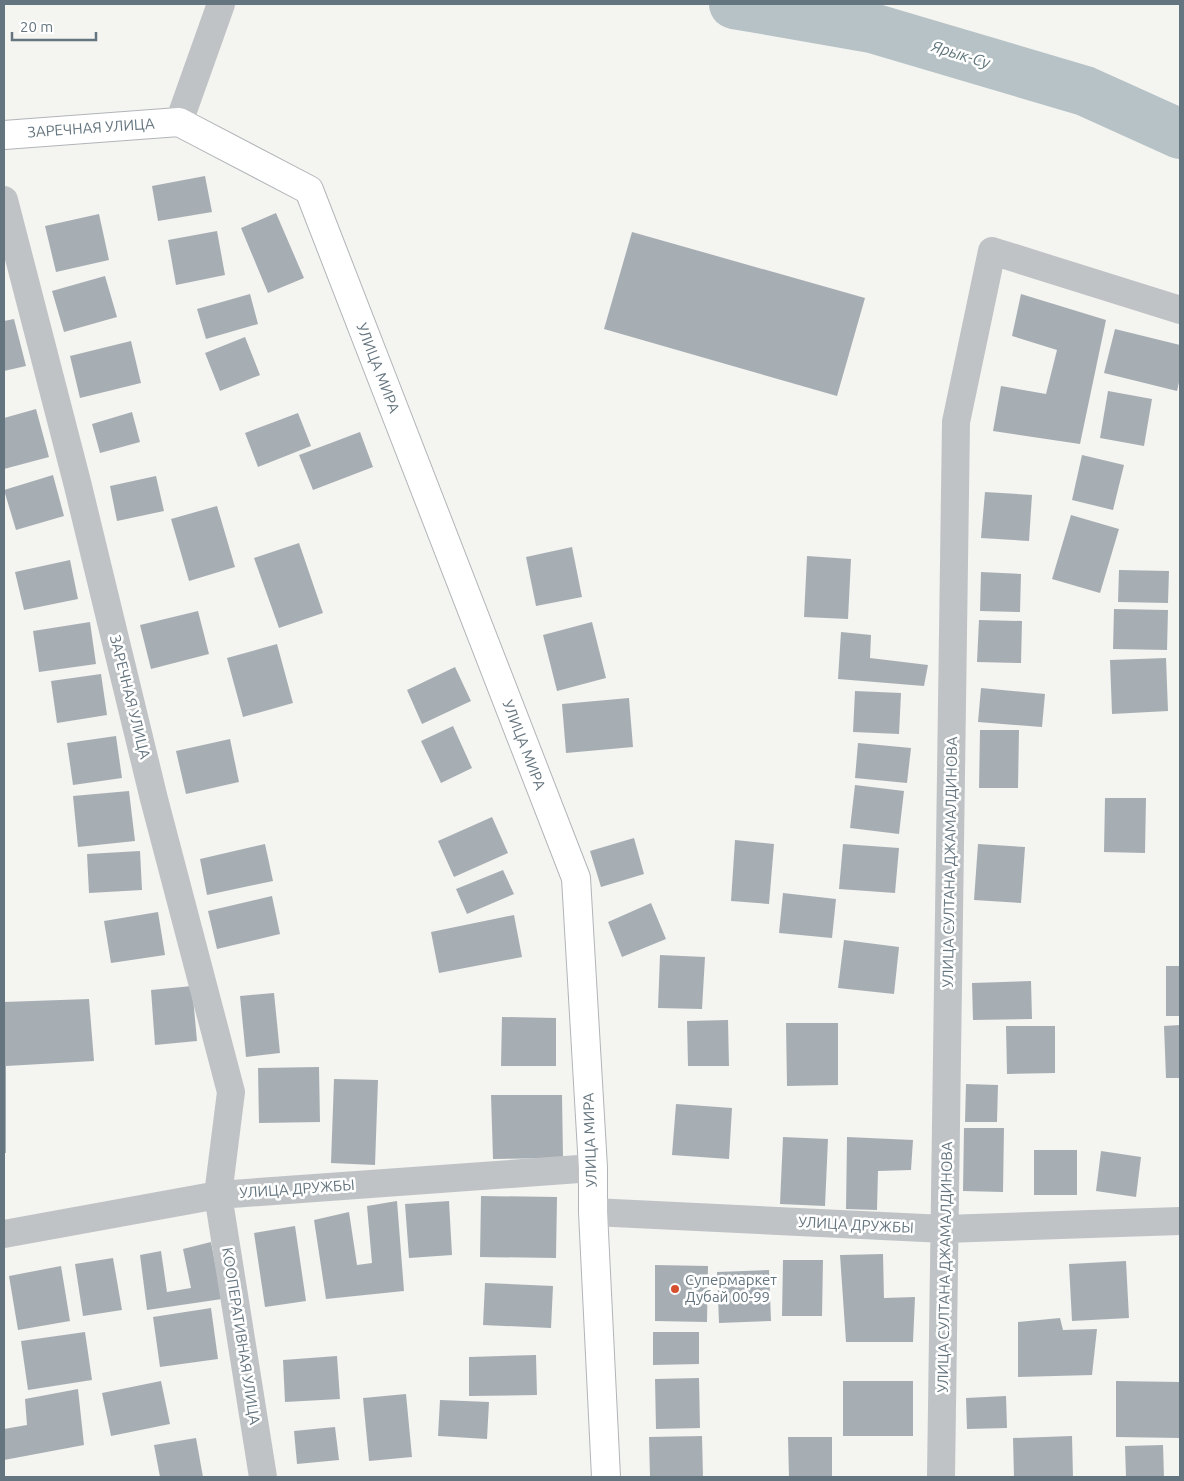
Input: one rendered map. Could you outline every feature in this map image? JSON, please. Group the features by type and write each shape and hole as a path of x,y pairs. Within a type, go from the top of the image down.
{"main road":[{"name":"ЗАРЕЧНАЯ УЛИЦА","path":"4,135 179,122"},
{"name":"УЛИЦА МИРА","path":"179,122 309,190 576,878 593,1168 593,1212 606,1477"}],"street":[{"path":"179,122 221,4"},
{"name":"ЗАРЕЧНАЯ УЛИЦА","path":"4,200 75,473 154,799 231,1092 218,1195"},
{"name":"УЛИЦА СУЛТАНА ДЖАМАЛДИНОВА","path":"941,1477 956,422 992,251 1180,310"},
{"name":"УЛИЦА ДРУЖБЫ","path":"4,1234 218,1195 593,1168"},
{"name":"КООПЕРАТИВНАЯ УЛИЦА","path":"218,1195 264,1477"},
{"name":"УЛИЦА ДРУЖБЫ","path":"593,1212 945,1229 1180,1221"}],"building":[{"path":"205,176 212,212 158,221 152,186"},
{"path":"276,213 304,278 268,293 241,228"},
{"path":"99,214 109,260 56,272 45,226"},
{"path":"217,231 225,275 176,285 168,240"},
{"path":"632,232 865,298 837,396 604,329"},
{"path":"105,276 117,317 64,332 52,291"},
{"path":"250,294 258,324 206,339 197,309"},
{"path":"1021,294 1106,320 1080,444 993,431 1001,386 1046,394 1057,350 1012,336"},
{"path":"14,319 26,366 4,371 4,321"},
{"path":"1115,329 1180,345 1180,378 1177,391 1104,373"},
{"path":"245,337 260,375 220,391 205,353"},
{"path":"131,341 141,383 80,398 70,356"},
{"path":"1108,391 1152,399 1144,446 1100,438"},
{"path":"36,409 49,457 4,469 4,418"},
{"path":"132,412 140,442 100,453 92,424"},
{"path":"298,413 311,446 258,467 245,433"},
{"path":"360,432 373,467 313,490 299,455"},
{"path":"1082,455 1124,465 1113,510 1072,500"},
{"path":"53,475 64,516 16,530 4,490"},
{"path":"156,476 164,511 117,521 110,486"},
{"path":"985,492 1032,495 1029,541 981,538"},
{"path":"217,506 235,567 189,581 171,519"},
{"path":"1071,515 1119,529 1100,593 1052,579"},
{"path":"299,543 323,613 279,628 254,558"},
{"path":"572,547 582,597 536,606 526,557"},
{"path":"807,556 851,559 848,619 804,617"},
{"path":"70,560 78,599 24,610 15,572"},
{"path":"1119,570 1169,571 1168,603 1118,602"},
{"path":"981,572 1021,574 1020,612 980,611"},
{"path":"1114,609 1168,610 1167,650 1113,649"},
{"path":"198,611 209,654 151,669 140,625"},
{"path":"979,620 1022,621 1021,663 977,662"},
{"path":"90,622 96,664 39,672 33,631"},
{"path":"592,622 606,678 557,691 543,635"},
{"path":"841,632 871,635 870,658 928,665 924,686 838,679"},
{"path":"277,644 293,703 243,717 227,658"},
{"path":"1166,658 1168,711 1112,714 1110,660"},
{"path":"455,667 471,701 422,724 407,690"},
{"path":"101,674 107,715 57,723 51,681"},
{"path":"981,688 1045,694 1042,727 978,722"},
{"path":"855,691 901,693 899,734 853,732"},
{"path":"629,698 633,747 566,753 562,704"},
{"path":"453,726 472,768 441,783 421,741"},
{"path":"980,730 1019,730 1018,788 979,788"},
{"path":"116,736 122,778 73,785 67,743"},
{"path":"230,739 239,782 186,794 176,751"},
{"path":"858,743 911,748 907,783 855,778"},
{"path":"855,785 904,791 899,834 850,828"},
{"path":"129,791 135,841 78,847 73,796"},
{"path":"1105,798 1146,798 1145,853 1104,852"},
{"path":"492,817 508,853 454,877 438,841"},
{"path":"634,838 644,874 601,887 590,851"},
{"path":"735,840 774,844 769,904 731,901"},
{"path":"265,844 273,881 207,895 200,859"},
{"path":"843,844 899,848 895,893 839,889"},
{"path":"978,844 1025,847 1021,903 974,900"},
{"path":"140,851 142,890 89,893 87,854"},
{"path":"503,870 514,894 467,914 456,889"},
{"path":"783,893 836,899 832,938 779,933"},
{"path":"272,896 280,934 217,949 208,911"},
{"path":"651,903 666,939 622,957 608,922"},
{"path":"158,912 165,955 111,963 104,921"},
{"path":"514,915 522,957 439,973 431,932"},
{"path":"844,940 899,947 894,994 838,988"},
{"path":"660,955 705,957 702,1009 658,1008"},
{"path":"1166,966 1180,966 1180,1016 1166,1016"},
{"path":"1031,981 1032,1019 973,1020 972,983"},
{"path":"192,986 197,1041 155,1045 151,990"},
{"path":"274,993 280,1053 246,1057 240,996"},
{"path":"89,999 94,1061 6,1066 6,1153 4,1153 4,1002"},
{"path":"502,1017 556,1018 556,1066 501,1066"},
{"path":"728,1020 729,1066 688,1066 687,1021"},
{"path":"786,1023 838,1023 838,1085 787,1086"},
{"path":"1180,1025 1180,1078 1166,1078 1164,1026"},
{"path":"1006,1026 1055,1026 1055,1073 1007,1074"},
{"path":"319,1067 320,1122 259,1123 258,1068"},
{"path":"334,1079 378,1080 375,1165 331,1163"},
{"path":"966,1084 998,1085 997,1122 965,1122"},
{"path":"491,1095 562,1095 563,1158 493,1159"},
{"path":"676,1104 732,1108 729,1159 672,1155"},
{"path":"964,1128 1004,1128 1003,1192 963,1191"},
{"path":"783,1137 828,1139 825,1206 780,1204"},
{"path":"847,1137 913,1140 911,1170 878,1171 877,1210 846,1209"},
{"path":"1034,1150 1077,1150 1077,1195 1034,1195"},
{"path":"1101,1151 1141,1157 1136,1197 1096,1191"},
{"path":"481,1196 557,1197 556,1258 480,1257"},
{"path":"397,1201 404,1291 326,1299 314,1220 349,1212 357,1265 372,1263 367,1206"},
{"path":"449,1201 452,1255 409,1258 405,1204"},
{"path":"295,1226 306,1301 265,1307 254,1233"},
{"path":"211,1242 222,1299 147,1310 140,1255 161,1251 167,1292 191,1288 183,1249"},
{"path":"883,1254 884,1298 915,1297 913,1342 846,1342 840,1255"},
{"path":"113,1258 122,1310 83,1316 75,1264"},
{"path":"783,1260 823,1260 822,1316 782,1316"},
{"path":"1126,1261 1129,1318 1072,1321 1069,1264"},
{"path":"655,1265 708,1266 707,1322 655,1321"},
{"path":"61,1266 70,1321 18,1330 9,1276"},
{"path":"769,1270 771,1321 719,1323 717,1272"},
{"path":"485,1283 553,1286 551,1328 483,1325"},
{"path":"211,1308 218,1359 160,1367 153,1317"},
{"path":"1060,1318 1063,1330 1097,1329 1092,1375 1018,1377 1018,1322"},
{"path":"85,1332 92,1380 28,1390 21,1341"},
{"path":"653,1332 699,1332 699,1364 653,1365"},
{"path":"536,1355 537,1395 469,1396 469,1357"},
{"path":"337,1356 340,1399 285,1402 283,1360"},
{"path":"699,1378 700,1428 656,1429 655,1379"},
{"path":"161,1381 170,1424 111,1436 102,1393"},
{"path":"843,1381 913,1381 913,1436 843,1436"},
{"path":"1116,1381 1180,1382 1180,1438 1116,1437"},
{"path":"78,1389 84,1445 4,1460 4,1429 27,1425 25,1399"},
{"path":"406,1394 412,1457 369,1461 363,1398"},
{"path":"1006,1396 1007,1428 967,1429 966,1398"},
{"path":"440,1400 489,1402 487,1439 438,1436"},
{"path":"335,1427 339,1460 297,1464 294,1431"},
{"path":"702,1436 703,1477 650,1477 649,1437"},
{"path":"1072,1436 1073,1477 1014,1477 1013,1438"},
{"path":"788,1437 832,1437 832,1477 789,1477"},
{"path":"196,1438 203,1477 160,1477 154,1445"},
{"path":"1163,1445 1164,1477 1126,1477 1125,1446"}],"waterway":[{"name":"Ярык-Су","path":"734,4 872,28 1085,91 1180,134"}],"place":[{"name":"Супермаркет Дубай 00-99","path":"675,1289"}]}
